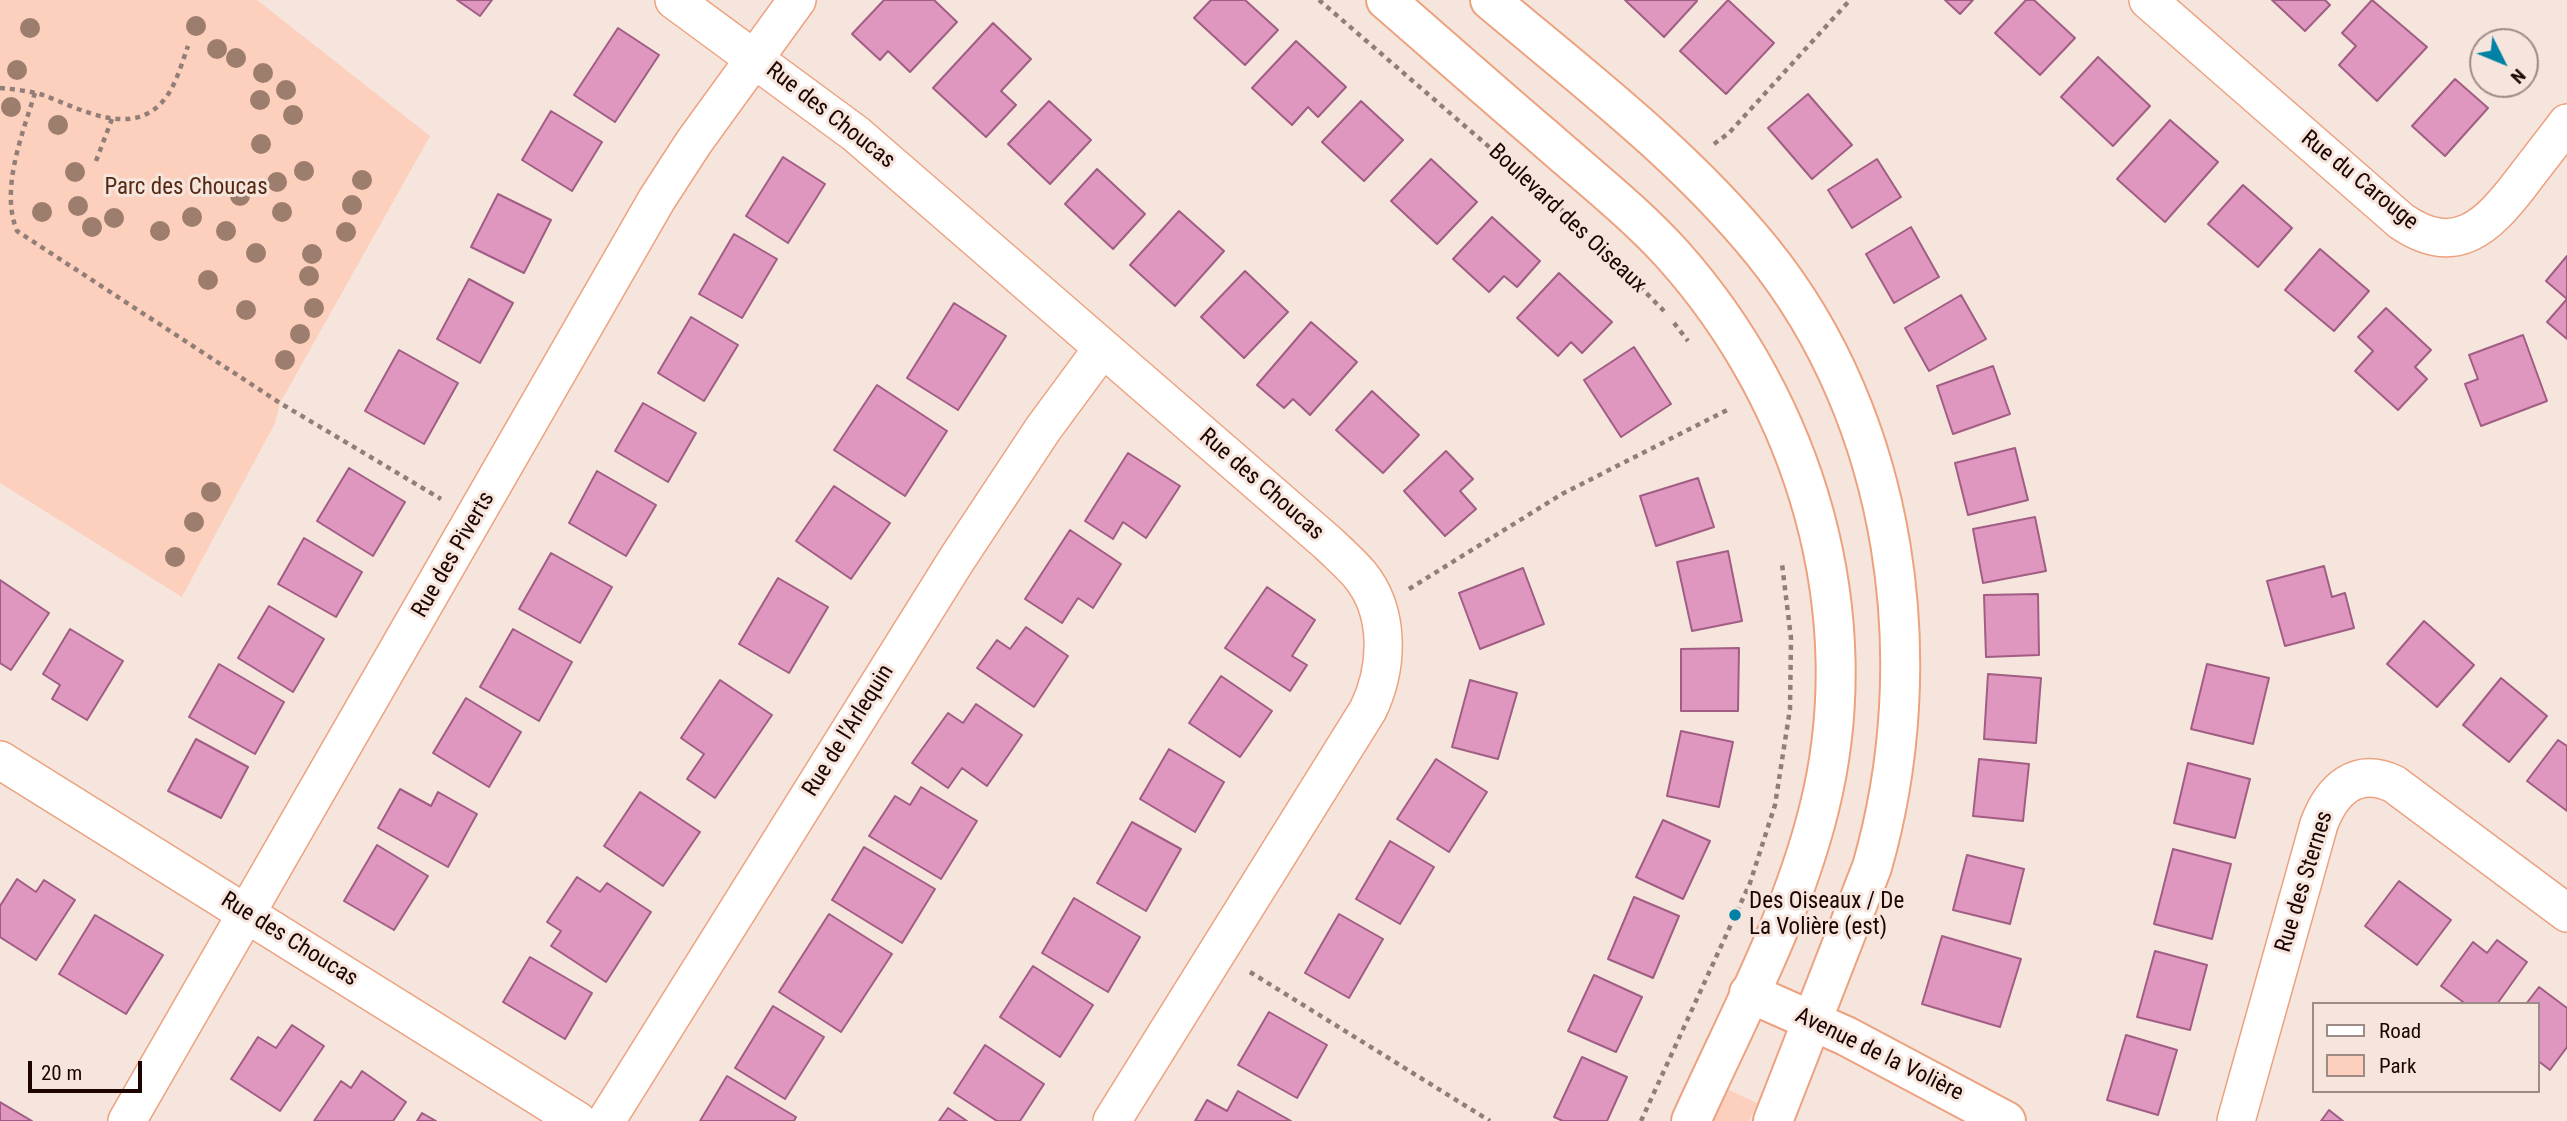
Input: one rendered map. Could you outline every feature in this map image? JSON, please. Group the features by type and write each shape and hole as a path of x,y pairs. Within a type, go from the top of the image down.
{"street":[{"name":"Rue des Choucas","path":"674,0 875,150 1348,562 1370,589 1384,642 1380,679 1368,710 1112,1121"},
{"name":"Rue des Piverts","path":"127,1121 657,199 797,0"},
{"name":"Boulevard des Oiseaux","path":"1386,0 1611,195 1675,257 1751,361 1791,443 1813,506 1828,574 1834,649 1832,734 1820,809 1800,876 1691,1121"},
{"path":"1490,0 1686,169 1761,250 1798,301 1831,364 1873,471 1890,548 1900,623 1902,678 1898,745 1883,828 1872,867 1773,1121"},
{"name":"Rue du Carouge","path":"2148,0 2401,221 2422,233 2458,237 2481,228 2499,212 2567,123"},
{"name":"Rue de l'Arlequin","path":"606,1121 963,549 1043,429 1102,349"},
{"name":"Rue des Choucas","path":"0,760 578,1121"},
{"name":"Rue des Sternes","path":"2236,1121 2319,824 2335,794 2350,781 2370,776 2393,784 2567,913"},
{"name":"Avenue de la Volière","path":"1749,993 1811,1021 2006,1121"}],"path":[{"name":"Boulevard des Oiseaux","path":"1319,0 1604,248 1649,294 1692,348"},
{"path":"1706,146 1721,141 1729,133 1850,0"},
{"path":"0,88 35,93 112,119 126,119 146,113 166,98 188,46"},
{"path":"35,93 7,187 9,219 17,231 280,403 450,505"},
{"path":"96,161 112,119"},
{"path":"1723,398 1732,418"},
{"path":"1403,594 1562,494 1738,405"},
{"path":"1641,1121 1749,883 1775,805 1790,709 1791,638 1781,561"},
{"path":"1240,966 1490,1121"}],"green space":[{"name":"Parc des Choucas","path":"0,0 257,0 430,136 280,403 275,423 182,597 0,483"},
{"path":"1718,1085 1757,1103 1749,1121 1701,1121"}],"building":[{"path":"457,0 492,0 480,16"},
{"path":"884,0 934,0 957,22 910,72 888,51 880,60 852,34"},
{"path":"1211,0 1245,0 1278,30 1245,65 1194,18"},
{"path":"1625,0 1697,0 1697,1 1664,37"},
{"path":"1728,0 1774,43 1726,94 1680,51"},
{"path":"1945,0 1973,0 1960,14"},
{"path":"2026,0 2034,0 2075,38 2040,75 1995,33"},
{"path":"2272,0 2325,0 2330,5 2305,31"},
{"path":"2372,0 2427,47 2377,101 2339,65 2356,46 2342,33"},
{"path":"993,23 1031,59 1001,91 1016,105 986,137 933,88"},
{"path":"618,28 659,55 615,122 574,95"},
{"path":"1296,41 1346,87 1318,117 1308,107 1292,125 1252,88"},
{"path":"2098,57 2150,106 2113,146 2061,97"},
{"path":"2455,79 2469,91 2469,98 2477,98 2488,108 2445,156 2412,126"},
{"path":"1808,94 1852,145 1812,179 1768,128"},
{"path":"1049,101 1091,140 1050,184 1008,144"},
{"path":"1361,101 1403,140 1364,181 1322,142"},
{"path":"551,111 602,142 572,191 522,160"},
{"path":"2170,120 2218,162 2165,222 2117,179"},
{"path":"783,157 825,184 788,243 746,216"},
{"path":"1431,159 1477,202 1437,244 1391,201"},
{"path":"1877,159 1901,197 1852,228 1828,190"},
{"path":"1097,169 1145,214 1113,249 1065,204"},
{"path":"2243,185 2292,228 2258,267 2208,224"},
{"path":"498,194 551,220 524,273 471,247"},
{"path":"1179,211 1224,251 1175,306 1130,265"},
{"path":"1492,217 1540,261 1517,287 1504,276 1489,292 1453,259"},
{"path":"1911,227 1939,277 1894,303 1866,254"},
{"path":"734,234 777,259 742,318 699,294"},
{"path":"2320,249 2369,291 2334,331 2285,290"},
{"path":"2567,256 2567,299 2546,281"},
{"path":"1245,271 1288,312 1244,358 1201,317"},
{"path":"1559,273 1612,322 1582,353 1571,342 1558,356 1517,318"},
{"path":"469,279 513,303 480,363 437,339"},
{"path":"1961,295 1986,339 1929,371 1905,328"},
{"path":"2567,299 2567,339 2547,322"},
{"path":"954,303 1006,336 958,410 907,378"},
{"path":"2386,308 2431,350 2415,367 2427,379 2398,410 2355,371 2373,351 2358,337"},
{"path":"691,317 738,345 704,401 658,373"},
{"path":"1311,322 1357,362 1310,415 1293,399 1284,408 1257,385"},
{"path":"2523,335 2547,401 2481,426 2465,384 2478,379 2469,355"},
{"path":"1634,347 1671,404 1621,437 1584,380"},
{"path":"399,350 458,383 424,444 365,411"},
{"path":"1993,366 2010,414 1953,434 1937,386"},
{"path":"877,385 947,431 905,496 834,450"},
{"path":"1372,391 1419,435 1383,473 1336,430"},
{"path":"643,403 696,433 668,482 615,451"},
{"path":"2015,448 2028,500 1968,515 1955,463"},
{"path":"1446,451 1473,479 1460,491 1476,509 1445,536 1404,491"},
{"path":"1128,453 1180,486 1146,538 1123,522 1113,539 1085,521"},
{"path":"349,468 405,502 373,556 317,521"},
{"path":"597,471 656,505 626,556 569,523"},
{"path":"1698,478 1714,527 1656,546 1640,496"},
{"path":"834,486 890,523 851,579 796,541"},
{"path":"2035,517 2046,571 1983,583 1973,529"},
{"path":"1070,530 1121,564 1093,608 1078,598 1062,623 1025,599"},
{"path":"304,538 362,572 336,617 278,584"},
{"path":"1728,551 1742,621 1692,631 1677,562"},
{"path":"551,553 612,587 580,643 519,609"},
{"path":"2324,566 2332,597 2345,593 2354,628 2285,646 2267,581"},
{"path":"1523,568 1544,624 1480,649 1459,593"},
{"path":"778,578 828,607 789,673 739,644"},
{"path":"0,580 49,613 11,670 0,663"},
{"path":"1267,587 1315,620 1292,656 1307,665 1290,691 1225,648"},
{"path":"2038,594 2039,655 1986,657 1984,595"},
{"path":"269,606 324,639 293,692 238,658"},
{"path":"2424,621 2474,665 2437,707 2387,664"},
{"path":"1026,627 1068,656 1034,707 977,668 997,640 1010,649"},
{"path":"70,629 123,661 87,720 52,699 60,685 43,674"},
{"path":"513,629 572,662 539,721 480,687"},
{"path":"1739,648 1738,711 1681,711 1681,649"},
{"path":"219,664 284,702 255,754 189,717"},
{"path":"2207,664 2269,678 2253,744 2191,729"},
{"path":"1988,674 2041,678 2036,743 1984,739"},
{"path":"1221,676 1272,711 1240,757 1189,723"},
{"path":"2501,678 2547,716 2509,762 2463,725"},
{"path":"720,680 772,715 715,798 687,779 704,754 681,738"},
{"path":"1470,680 1517,693 1498,759 1452,747"},
{"path":"466,698 521,732 489,787 433,753"},
{"path":"976,704 1022,735 987,786 962,768 948,788 912,763 948,713 963,723"},
{"path":"1681,731 1733,742 1719,807 1667,796"},
{"path":"196,739 248,767 221,818 168,791"},
{"path":"2558,740 2567,746 2567,811 2527,781"},
{"path":"1169,749 1224,782 1195,832 1140,799"},
{"path":"1436,759 1487,792 1449,852 1397,819"},
{"path":"1979,759 2029,764 2023,821 1973,816"},
{"path":"2188,763 2250,779 2235,838 2174,823"},
{"path":"921,787 977,821 941,879 869,836 895,796 910,805"},
{"path":"400,789 431,806 438,792 477,814 448,867 378,828"},
{"path":"640,792 700,832 663,886 604,846"},
{"path":"1663,820 1710,841 1683,899 1636,877"},
{"path":"1132,822 1181,849 1146,911 1097,883"},
{"path":"1390,841 1434,867 1400,924 1356,899"},
{"path":"377,845 428,876 394,930 344,901"},
{"path":"864,847 935,889 902,943 832,900"},
{"path":"2173,849 2231,864 2212,939 2154,924"},
{"path":"1967,855 2024,869 2010,924 1953,910"},
{"path":"577,877 600,892 607,883 651,912 606,982 551,946 561,931 547,922"},
{"path":"17,879 36,892 44,880 75,900 36,960 0,937 0,906"},
{"path":"2399,881 2451,920 2417,965 2365,926"},
{"path":"1634,897 1679,916 1653,978 1608,959"},
{"path":"1074,898 1140,937 1108,992 1042,953"},
{"path":"829,914 892,954 841,1032 779,992"},
{"path":"1339,914 1383,939 1349,998 1305,973"},
{"path":"95,915 163,955 126,1014 59,974"},
{"path":"1942,936 2021,959 2000,1027 1922,1004"},
{"path":"2497,940 2527,962 2498,1002 2463,1002 2441,986 2473,942 2487,953"},
{"path":"2155,951 2207,965 2190,1030 2137,1017"},
{"path":"530,957 592,993 565,1039 503,1002"},
{"path":"1033,966 1093,1005 1060,1057 1000,1017"},
{"path":"1594,975 1642,997 1616,1052 1568,1031"},
{"path":"2539,987 2567,1008 2567,1047 2550,1070 2539,1062 2539,1002 2528,1002"},
{"path":"773,1006 824,1037 785,1099 735,1068"},
{"path":"1269,1012 1327,1045 1297,1098 1238,1065"},
{"path":"292,1025 324,1046 280,1111 231,1079 258,1037 276,1048"},
{"path":"2126,1035 2177,1050 2158,1115 2107,1100"},
{"path":"985,1045 1044,1084 1020,1121 997,1121 954,1093"},
{"path":"1582,1057 1627,1077 1607,1121 1563,1121 1554,1117"},
{"path":"362,1071 406,1102 393,1121 314,1121 341,1081 351,1088"},
{"path":"727,1076 796,1117 794,1121 700,1121"},
{"path":"1238,1091 1291,1121 1195,1121 1207,1100 1227,1111"},
{"path":"0,1102 32,1121 0,1121"},
{"path":"948,1108 967,1121 939,1121"},
{"path":"2329,1110 2343,1121 2321,1121"},
{"path":"422,1113 436,1121 417,1121"}],"place":[{"name":"Des Oiseaux / De La Volière (est)","path":"1735,915"}]}
